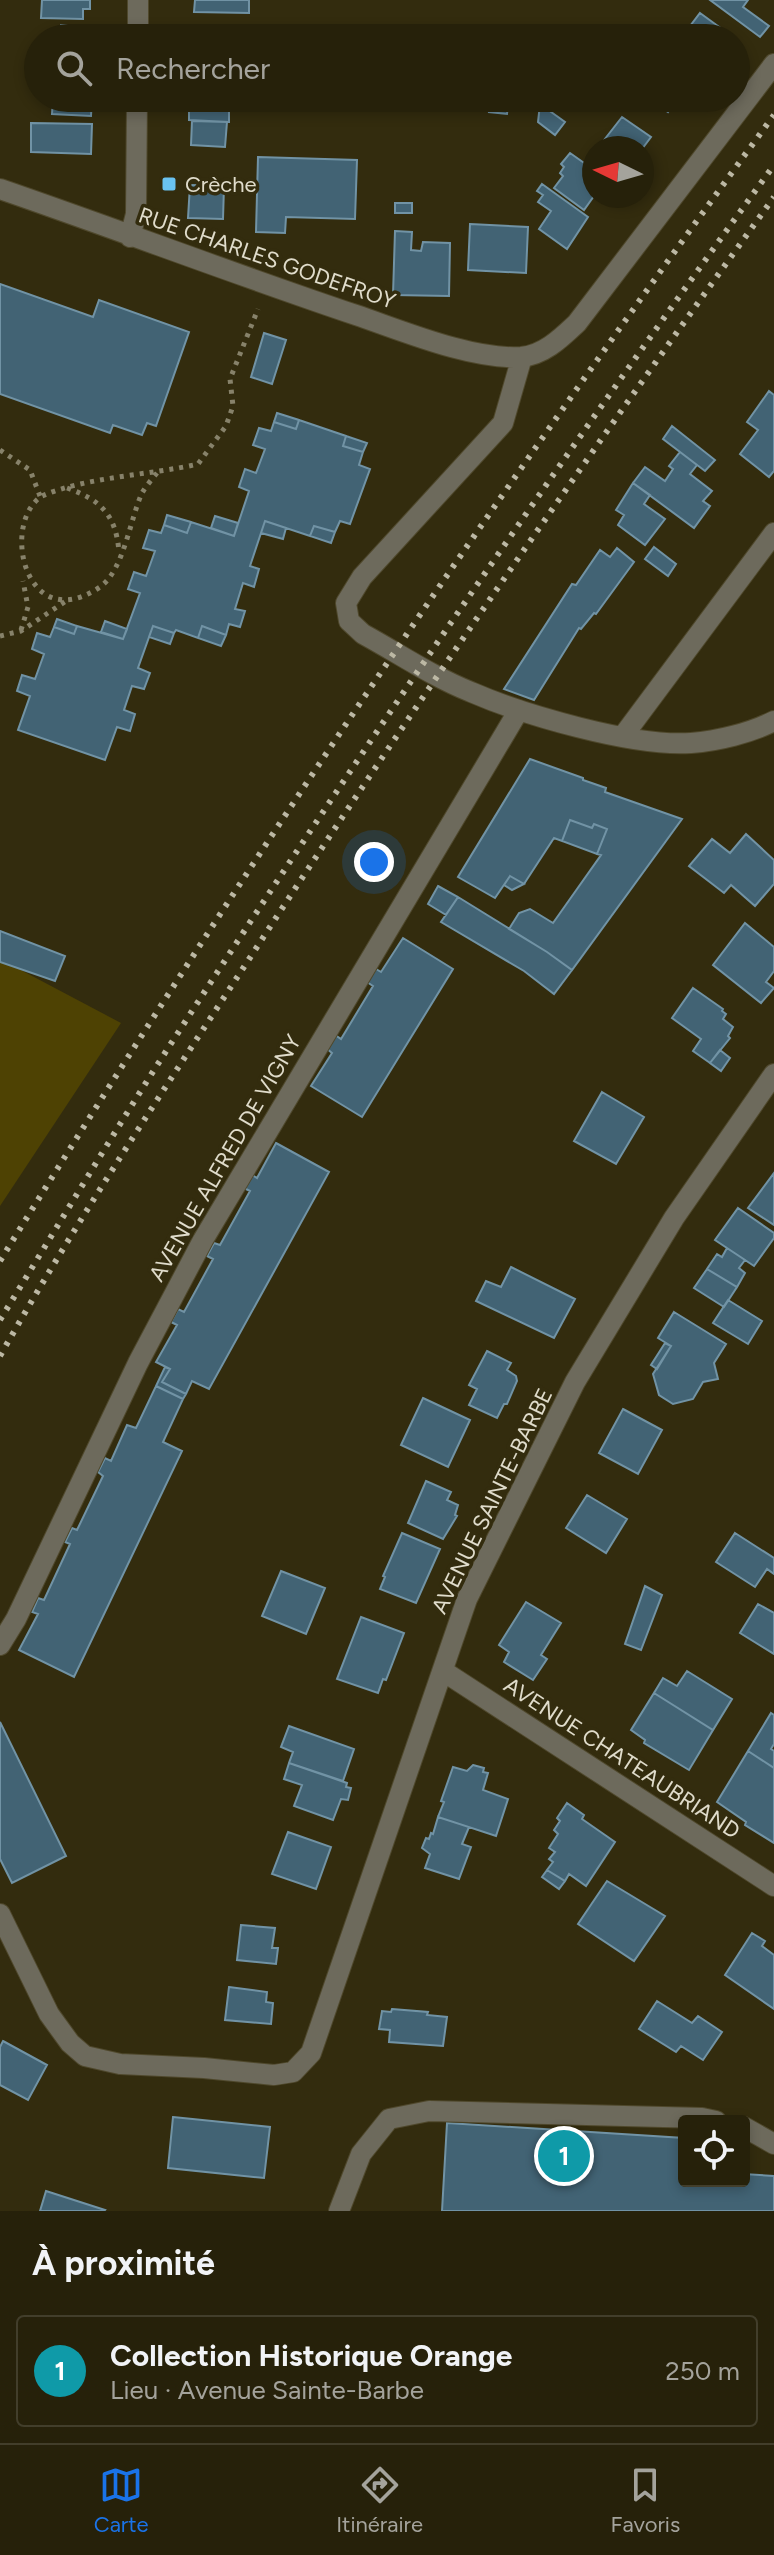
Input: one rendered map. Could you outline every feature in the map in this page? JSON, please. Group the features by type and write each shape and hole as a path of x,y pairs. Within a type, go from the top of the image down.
{"street":[{"path":"138,0 138,24"},
{"path":"750,96 774,64"},
{"path":"130,237 136,214 137,112"},
{"path":"737,112 577,323 545,350 522,357 503,423 362,577 346,603 349,621 363,634 468,692 519,710 623,736 689,743 771,727"},
{"name":"RUE CHARLES GODEFROY","path":"0,189 267,285 443,344 487,354 522,357"},
{"path":"623,736 774,533"},
{"name":"AVENUE ALFRED DE VIGNY","path":"0,1645 16,1619 138,1363 203,1240 519,710"},
{"name":"AVENUE SAINTE-BARBE","path":"0,1914 49,2014 70,2043 85,2056 120,2064 274,2075 293,2072 311,2053 467,1599 575,1382 674,1218 774,1074"},
{"name":"AVENUE CHATEAUBRIAND","path":"443,1671 774,1886"},
{"path":"339,2211 361,2154 389,2119 429,2111 678,2117"},
{"path":"750,2130 774,2144"}],"path":[{"path":"19,518 24,509 40,496 66,488 198,464 226,426 233,406 230,379 267,285"},
{"path":"0,450 30,470 40,496"},
{"path":"0,636 21,631 70,598 101,586 114,572 143,491 157,473"},
{"path":"66,488 89,496 107,512 117,533 119,557"},
{"path":"21,631 28,607 21,577 29,588 53,599 70,598"}],"shaded area":[{"path":"0,959 121,1023 0,1206"}],"building":[{"path":"42,0 90,0 90,9 83,9 83,19 41,18"},
{"path":"195,0 249,0 249,13 194,12"},
{"path":"710,0 748,0 743,7 769,26 760,37 750,30 750,24 742,24"},
{"path":"700,13 715,24 692,24"},
{"path":"52,112 91,112 91,116"},
{"path":"189,112 229,112 229,122 189,120"},
{"path":"539,112 551,112 565,122 555,135 538,122"},
{"path":"622,117 650,136 607,136"},
{"path":"192,121 227,122 225,147 191,145"},
{"path":"31,123 92,124 91,154 31,152"},
{"path":"570,153 582,162 584,210 554,188 563,176 560,173 564,167 561,164"},
{"path":"258,157 357,160 355,219 286,217 285,233 256,232"},
{"path":"542,184 588,217 567,249 539,229 551,211 538,202 543,195 537,191"},
{"path":"190,185 224,186 223,219 188,218"},
{"path":"395,203 412,203 412,213 395,213"},
{"path":"470,224 528,227 526,273 468,270"},
{"path":"395,231 412,232 411,250 421,251 423,242 450,243 449,296 393,295"},
{"path":"0,284 93,317 99,300 189,332 156,426 147,423 142,435 113,425 110,433 0,394"},
{"path":"264,333 286,340 272,384 251,377"},
{"path":"769,391 774,395 774,471 769,477 740,454 758,430 747,422"},
{"path":"277,413 299,420 296,429 274,422"},
{"path":"299,420 346,436 343,446 363,452 359,465 370,469 350,524 340,521 335,532 314,526 310,536 265,521 250,566 259,569 254,587 243,583 235,609 245,611 240,627 229,624 226,635 202,626 198,638 153,626 138,668 150,673 144,689 132,686 124,710 135,714 130,731 117,727 105,760 18,730 30,696 17,691 22,675 35,679 44,654 32,649 37,633 50,637 54,627 74,634 77,626 123,639 140,593 128,589 134,572 146,576 155,551 143,548 149,530 161,533 164,525 187,533 191,522 234,536 249,491 239,487 245,469 256,473 265,449 253,445 259,428 271,431 274,422 296,429"},
{"path":"672,426 715,460 705,471 663,439"},
{"path":"346,436 367,443 363,452 343,446"},
{"path":"680,452 697,465 690,474 712,491 703,501 710,506 694,528 633,483 645,467 665,481 673,469 669,466"},
{"path":"633,483 650,495 644,504 665,519 645,545 618,525 624,515 616,510"},
{"path":"167,515 191,522 187,533 164,525"},
{"path":"215,516 238,523 234,536 211,528"},
{"path":"265,521 286,528 283,539 261,533"},
{"path":"314,526 335,532 331,543 310,536"},
{"path":"654,547 676,564 668,576 645,559"},
{"path":"617,548 634,562 596,614 579,628 534,700 504,689 572,584 576,585 600,550 610,557"},
{"path":"57,619 77,626 74,634 54,627"},
{"path":"105,621 127,629 123,639 101,632"},
{"path":"153,626 174,633 170,644 149,637"},
{"path":"202,626 226,635 221,646 198,638"},
{"path":"530,759 606,788 605,792 682,819 572,970 509,929 519,913 530,909 553,923 601,855 597,854 607,829 594,824 592,828 570,820 562,841 554,838 524,884 510,876 495,898 458,877"},
{"path":"570,820 592,828 594,824 607,829 597,854 562,841"},
{"path":"746,834 774,860 774,884 755,906 731,885 724,893 689,866 712,839 730,853"},
{"path":"510,876 524,884 512,890 504,885"},
{"path":"438,886 458,897 446,915 428,904"},
{"path":"458,897 572,970 554,994 524,971 441,922"},
{"path":"745,923 774,947 774,971 766,982 774,988 761,1003 713,965"},
{"path":"0,931 65,956 55,981 0,962"},
{"path":"403,938 453,969 362,1117 311,1086 332,1053 326,1048 335,1035 341,1039 373,986 367,982 376,969 381,972"},
{"path":"693,988 723,1009 726,1014 723,1019 733,1027 728,1036 730,1038 710,1063 693,1051 701,1039 672,1018"},
{"path":"720,1050 730,1058 721,1071 710,1063"},
{"path":"602,1092 644,1117 616,1164 574,1141"},
{"path":"276,1143 329,1172 209,1389 192,1381 186,1394 162,1382 170,1369 156,1362 177,1325 171,1322 178,1309 184,1312 213,1259 207,1256 214,1243 220,1245 250,1191 244,1188 252,1175 257,1178"},
{"path":"774,1173 774,1225 748,1208"},
{"path":"738,1208 774,1233 774,1238 754,1266 715,1240"},
{"path":"727,1248 745,1260 739,1268 745,1273 737,1287 707,1269 717,1254 722,1257"},
{"path":"511,1267 575,1299 554,1338 476,1301 486,1281 501,1287"},
{"path":"707,1269 737,1287 724,1307 694,1288"},
{"path":"728,1300 762,1321 748,1344 713,1323"},
{"path":"674,1312 726,1344 714,1363 718,1379 703,1382 693,1399 673,1404 659,1395 653,1374 671,1346 658,1338"},
{"path":"665,1343 671,1346 657,1369 651,1365"},
{"path":"487,1351 511,1363 507,1370 516,1376 517,1381 497,1418 469,1405 477,1389 469,1385"},
{"path":"165,1367 170,1369 162,1382 186,1394 183,1399 156,1386"},
{"path":"156,1386 183,1399 163,1442 182,1451 74,1677 19,1650 38,1614 32,1612 38,1598 44,1600 70,1544 65,1542 72,1528 77,1530 103,1476 98,1472 105,1458 111,1461 127,1425 136,1428"},
{"path":"423,1398 470,1420 448,1467 401,1445"},
{"path":"623,1409 662,1430 638,1474 599,1453"},
{"path":"426,1481 451,1492 447,1500 458,1505 457,1516 443,1539 408,1523"},
{"path":"587,1495 627,1519 606,1553 566,1528"},
{"path":"402,1533 440,1549 416,1603 380,1589"},
{"path":"735,1533 774,1558 774,1574 767,1569 755,1587 716,1562"},
{"path":"281,1571 325,1588 306,1634 262,1616"},
{"path":"645,1586 662,1595 641,1650 625,1644"},
{"path":"526,1602 561,1623 541,1655 547,1659 533,1680 504,1662 509,1652 499,1645"},
{"path":"758,1604 774,1613 774,1654 740,1633"},
{"path":"361,1617 404,1633 378,1693 337,1679"},
{"path":"687,1671 732,1699 713,1730 654,1693 663,1678 677,1686"},
{"path":"654,1693 713,1730 689,1770 644,1743 645,1740 631,1730"},
{"path":"771,1713 774,1715 774,1744 771,1749 774,1751 774,1768 748,1751"},
{"path":"0,1722 66,1856 12,1883 0,1859"},
{"path":"289,1726 354,1749 343,1781 289,1763 293,1752 281,1747"},
{"path":"748,1751 774,1768 774,1843 717,1802"},
{"path":"289,1763 347,1783 346,1787 351,1788 348,1800 341,1799 333,1820 294,1806 302,1785 284,1779"},
{"path":"473,1765 484,1768 483,1772 488,1773 483,1790 508,1799 496,1836 438,1817 453,1767 467,1771"},
{"path":"567,1803 584,1815 582,1819 615,1842 586,1886 569,1874 565,1881 547,1870 553,1862 549,1859 555,1852 549,1848 558,1834 554,1830 560,1821 557,1818"},
{"path":"438,1817 469,1827 462,1844 471,1847 459,1879 425,1868 430,1854 422,1848 426,1838 433,1834"},
{"path":"288,1832 331,1847 316,1889 272,1874"},
{"path":"547,1870 565,1881 559,1889 542,1877"},
{"path":"607,1881 665,1916 634,1961 578,1924"},
{"path":"241,1925 275,1928 272,1948 278,1948 276,1964 237,1960"},
{"path":"752,1933 765,1941 762,1946 774,1955 774,2009 725,1975"},
{"path":"229,1987 267,1992 266,2002 273,2003 271,2024 225,2020"},
{"path":"657,2001 692,2023 698,2016 722,2032 703,2060 681,2046 676,2052 639,2029"},
{"path":"392,2009 447,2017 443,2046 389,2042 390,2030 379,2029 382,2011 391,2012"},
{"path":"3,2041 47,2065 28,2100 0,2085 0,2047"},
{"path":"173,2117 270,2127 264,2178 168,2168"},
{"path":"447,2123 678,2138 678,2187 750,2187 750,2174 774,2176 774,2211 442,2211"},
{"path":"46,2191 105,2210 40,2211"}],"railway":[{"path":"0,1261 185,969 375,680 572,396 774,115"},
{"path":"0,1320 154,1070 380,726 614,388 774,165"},
{"path":"0,1356 124,1152 380,761 575,477 774,197"}],"place":[{"name":"Crèche","path":"169,184"},
{"name":"Collection Historique Orange","path":"564,2156"}]}
